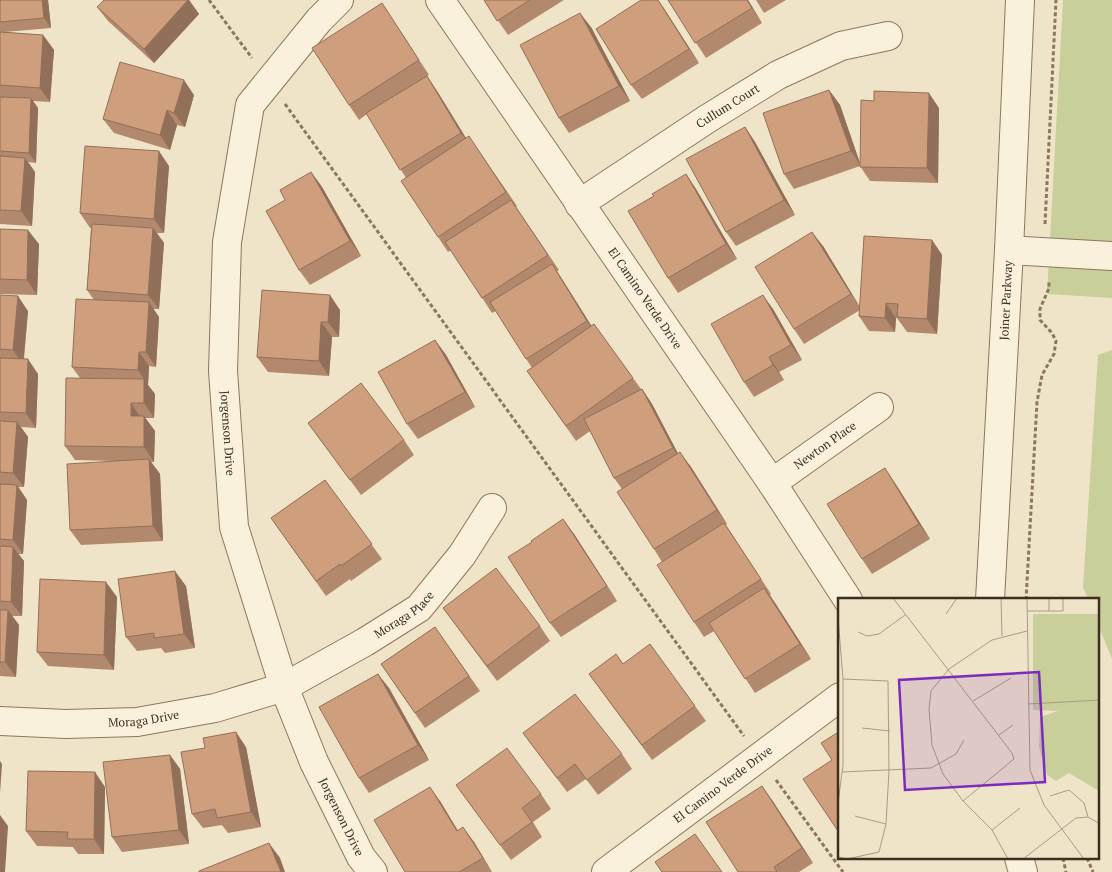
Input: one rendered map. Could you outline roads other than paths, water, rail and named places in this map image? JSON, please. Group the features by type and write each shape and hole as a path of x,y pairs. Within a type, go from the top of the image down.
{"street":[{"name":"Jorgenson Drive","path":"339,0 319,20 250,105 227,242 223,371 234,527 284,687 314,762 361,857 373,872"},
{"name":"El Camino Verde Drive","path":"440,0 772,483 847,598"},
{"name":"Joiner Parkway","path":"990,598 1020,0"},
{"name":"Cullum Court","path":"579,204 707,119 778,75 841,46 888,36"},
{"path":"1009,250 1112,256"},
{"name":"Newton Place","path":"772,483 879,407"},
{"name":"Moraga Place","path":"284,687 365,642 419,608 462,555 492,508"},
{"name":"Moraga Drive","path":"0,721 66,724 137,722 215,708 284,687"},
{"name":"El Camino Verde Drive","path":"606,872 838,698"}]}
